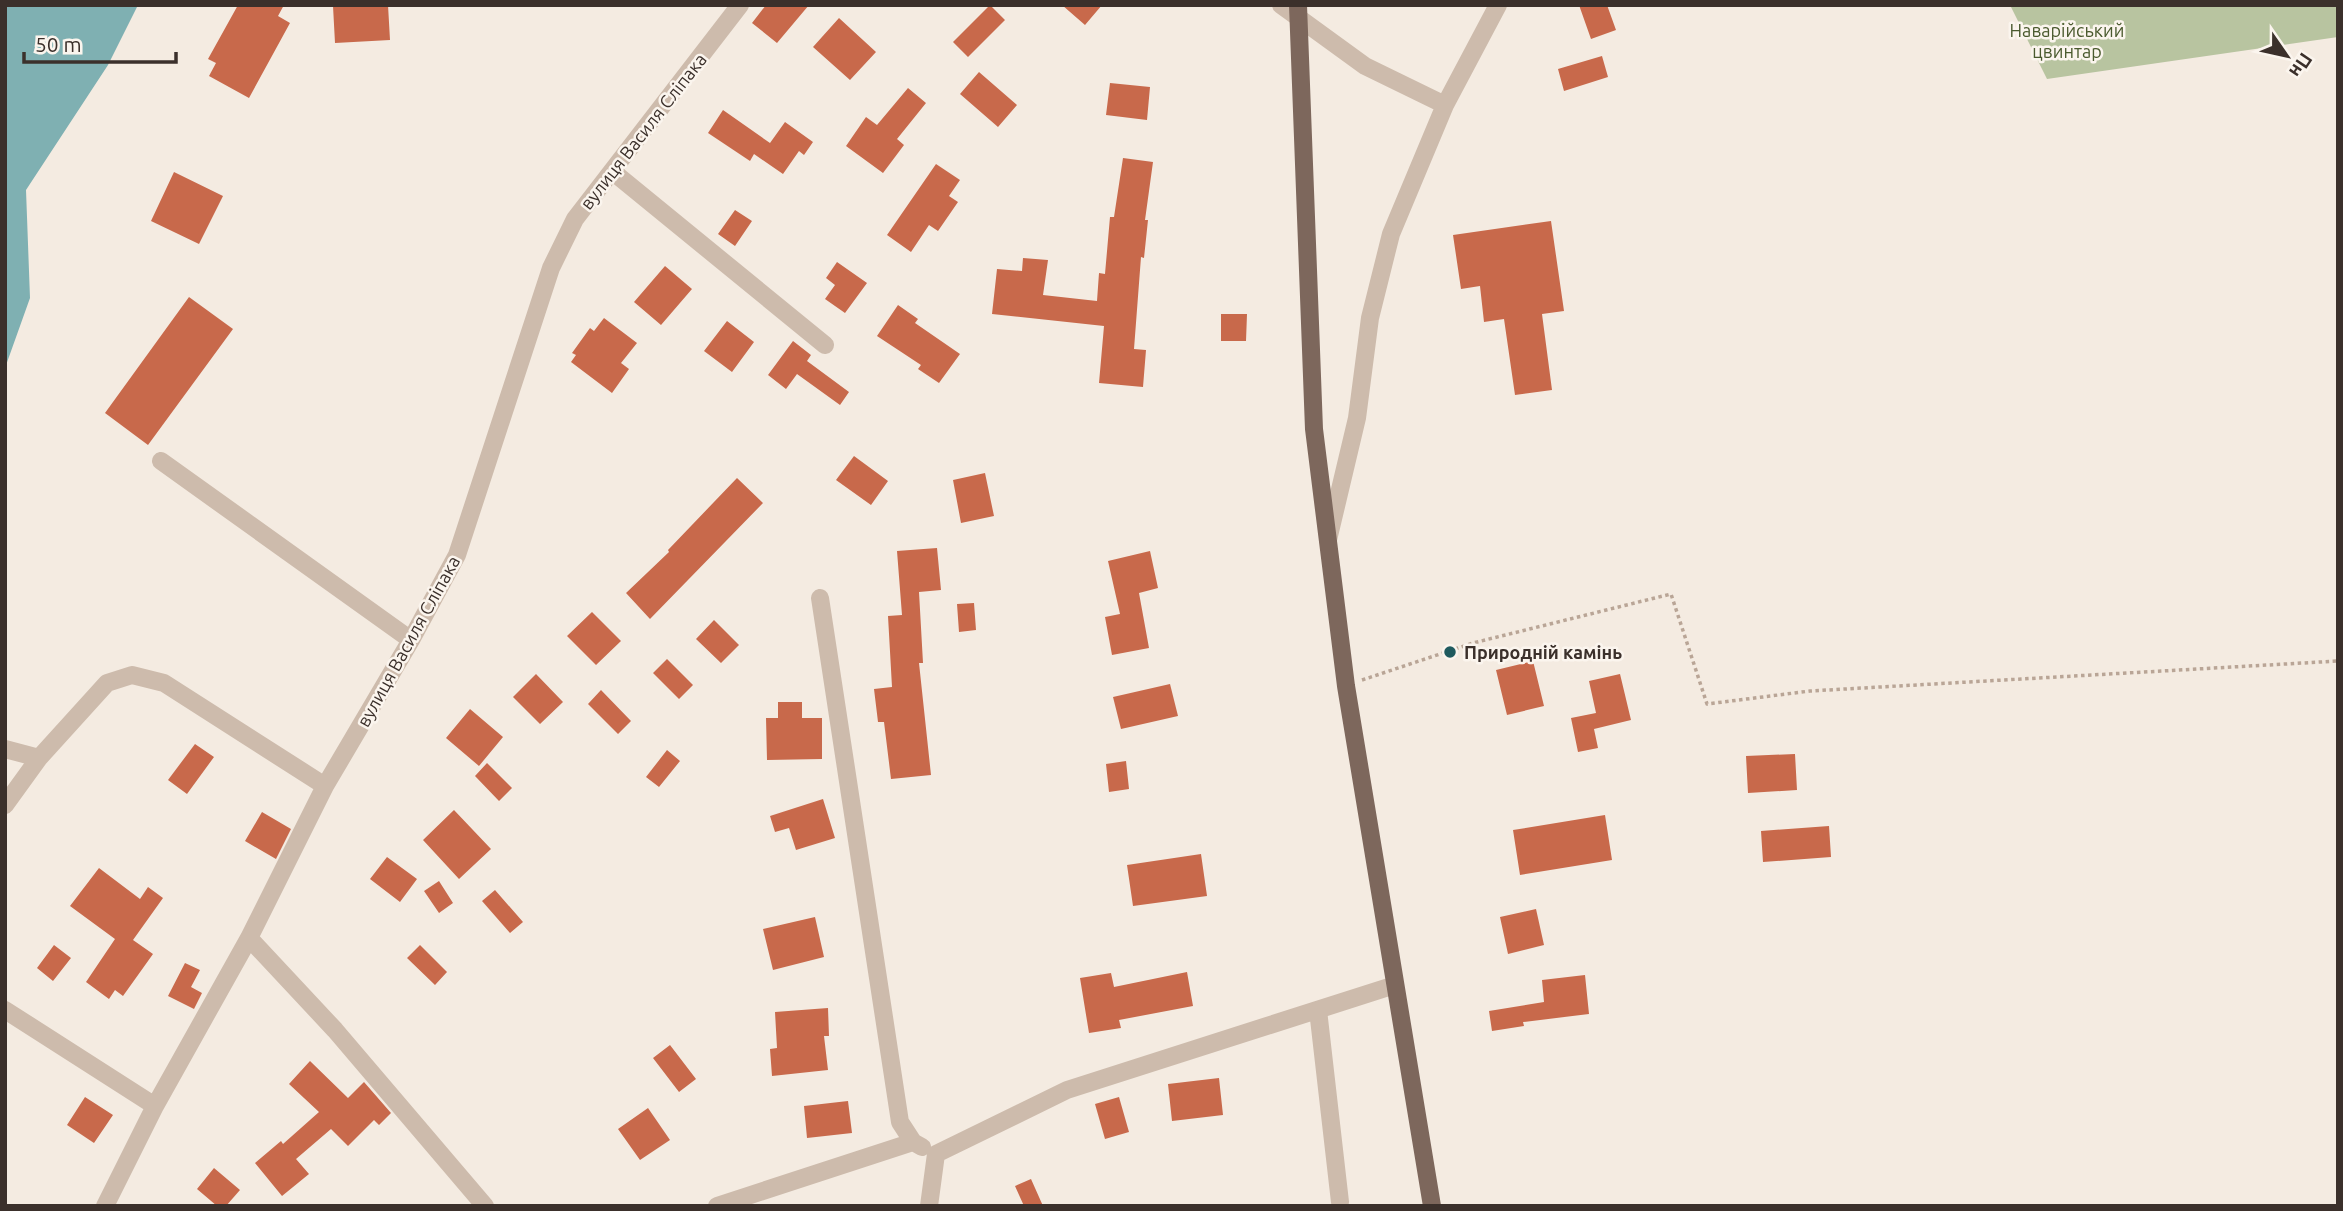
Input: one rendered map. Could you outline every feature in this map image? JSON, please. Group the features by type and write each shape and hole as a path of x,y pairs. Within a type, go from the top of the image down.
{"main road":[{"path":"1298,12 1314,429 1346,686 1432,1206"}],"street":[{"path":"1281,5 1298,12 1365,66 1445,105"},
{"path":"1327,544 1357,418 1370,318 1391,234 1445,105 1498,5"},
{"name":"вулиця Василя Сліпака","path":"104,1206 155,1106 249,938 325,786 411,640 457,555 551,268 575,219 735,7"},
{"path":"612,171 825,345"},
{"path":"161,461 411,640"},
{"path":"820,598 900,1122 913,1142 936,1154"},
{"path":"5,805 39,758 107,684 132,675 164,683 325,786"},
{"path":"5,749 39,758"},
{"path":"249,938 335,1030 485,1206"},
{"path":"936,1154 1067,1090 1395,985"},
{"path":"5,1010 155,1106"},
{"path":"1318,1010 1340,1202"},
{"path":"717,1206 913,1142"},
{"path":"929,1206 936,1154"}],"path":[{"path":"1346,686 1473,643 1671,594 1707,704 1810,691 2338,661"}],"green space":[{"name":"Наварійський цвинтар","path":"2010,5 2338,5 2338,37 2047,79"}],"water":[{"path":"5,5 138,5 108,65 26,190 30,298 5,368"}],"building":[{"path":"238,5 284,5 278,16 290,23 249,98 209,76 216,63 208,59"},
{"path":"388,5 390,40 335,43 333,6"},
{"path":"766,5 809,5 777,43 752,23"},
{"path":"990,5 1005,20 968,57 953,42"},
{"path":"1062,5 1102,5 1085,25"},
{"path":"1579,5 1607,5 1616,30 1591,39"},
{"path":"839,18 876,52 850,80 813,47"},
{"path":"1602,56 1608,77 1564,91 1558,69"},
{"path":"979,72 1017,105 998,127 960,94"},
{"path":"1110,83 1150,87 1147,120 1106,115"},
{"path":"908,88 926,103 897,139 904,145 883,173 846,146 866,117 877,125"},
{"path":"723,110 770,143 785,122 813,142 804,155 799,151 783,174 754,154 750,161 708,133"},
{"path":"1123,158 1153,162 1145,220 1148,220 1144,258 1141,257 1134,349 1146,350 1143,387 1099,383 1104,326 992,314 997,269 1022,271 1023,258 1048,260 1043,295 1097,301 1099,273 1105,274 1110,217 1114,217"},
{"path":"936,164 960,180 949,196 958,202 938,231 929,225 911,252 887,235"},
{"path":"174,172 223,196 199,244 151,221"},
{"path":"735,210 752,221 735,246 718,234"},
{"path":"1551,221 1564,311 1542,314 1552,390 1515,395 1504,319 1484,322 1480,286 1461,289 1453,235"},
{"path":"837,262 867,283 845,313 825,299 835,285 826,278"},
{"path":"665,266 692,289 661,325 634,302"},
{"path":"189,297 233,329 148,445 105,413"},
{"path":"898,305 918,319 915,323 960,354 939,383 918,369 921,365 877,336"},
{"path":"1221,314 1247,314 1246,341 1221,341"},
{"path":"604,318 637,343 621,363 629,369 612,393 571,362 576,355 572,353 590,328 594,331"},
{"path":"727,321 754,342 732,372 704,351"},
{"path":"793,341 811,355 807,361 849,392 840,405 797,374 786,389 768,375"},
{"path":"854,456 888,481 871,505 836,480"},
{"path":"985,473 994,516 961,523 953,480"},
{"path":"737,478 763,503 650,619 626,593 669,552"},
{"path":"937,548 941,590 919,592 923,663 919,663 931,775 891,779 884,722 878,722 874,689 892,687 888,616 902,615 897,551"},
{"path":"1150,551 1158,588 1139,593 1149,648 1112,655 1105,617 1120,614 1108,561"},
{"path":"974,603 976,630 959,632 957,604"},
{"path":"592,612 621,641 596,665 567,636"},
{"path":"714,620 739,645 721,663 696,639"},
{"path":"667,659 693,685 679,699 653,673"},
{"path":"1533,661 1544,706 1507,715 1496,670"},
{"path":"536,674 563,702 540,724 513,697"},
{"path":"1620,674 1631,720 1594,729 1598,748 1578,752 1571,718 1596,713 1589,681"},
{"path":"1170,684 1178,716 1121,729 1113,697"},
{"path":"601,690 631,721 618,734 588,704"},
{"path":"778,702 802,702 802,718 822,718 822,759 767,760 766,718 778,718"},
{"path":"470,709 503,737 479,766 446,738"},
{"path":"195,744 214,757 187,794 168,780"},
{"path":"667,750 680,761 659,787 646,777"},
{"path":"1795,754 1797,790 1748,793 1746,756"},
{"path":"1126,761 1129,789 1109,792 1106,764"},
{"path":"487,763 512,788 499,801 475,776"},
{"path":"823,799 835,838 796,850 789,828 775,832 770,816"},
{"path":"454,810 491,849 459,879 423,840"},
{"path":"262,812 291,829 276,859 245,841"},
{"path":"1605,815 1612,860 1520,875 1513,830"},
{"path":"1829,826 1831,857 1763,862 1761,831"},
{"path":"1201,854 1207,896 1133,906 1127,865"},
{"path":"387,857 417,879 400,902 370,879"},
{"path":"99,868 140,899 148,887 163,898 133,940 153,954 123,996 115,990 109,999 86,982 115,939 70,906"},
{"path":"439,881 453,903 439,913 424,891"},
{"path":"495,890 523,922 510,933 482,901"},
{"path":"1536,909 1544,945 1508,954 1500,917"},
{"path":"815,917 824,957 773,970 763,929"},
{"path":"54,945 71,958 53,981 37,968"},
{"path":"420,945 447,972 435,985 407,958"},
{"path":"185,963 200,970 191,987 202,993 194,1009 168,996"},
{"path":"1187,972 1193,1006 1119,1020 1121,1028 1089,1033 1080,978 1111,973 1114,987"},
{"path":"1585,975 1589,1014 1523,1022 1524,1026 1492,1031 1489,1011 1544,1002 1542,980"},
{"path":"828,1008 829,1036 824,1036 828,1070 772,1076 770,1049 777,1048 775,1012"},
{"path":"670,1045 696,1079 679,1092 653,1058"},
{"path":"310,1061 348,1098 364,1082 391,1113 379,1125 374,1120 348,1146 331,1129 296,1159 309,1174 282,1196 255,1163 281,1141 283,1144 319,1112 289,1084"},
{"path":"1219,1078 1223,1115 1172,1121 1168,1084"},
{"path":"85,1097 113,1115 94,1143 67,1125"},
{"path":"1119,1097 1129,1132 1105,1139 1095,1104"},
{"path":"848,1101 852,1133 807,1138 804,1106"},
{"path":"648,1108 670,1140 640,1160 618,1129"},
{"path":"214,1168 240,1190 226,1206 217,1206 197,1189"},
{"path":"1031,1179 1043,1206 1024,1206 1015,1186"}],"place":[{"name":"Природній камінь","path":"1450,652"}]}
